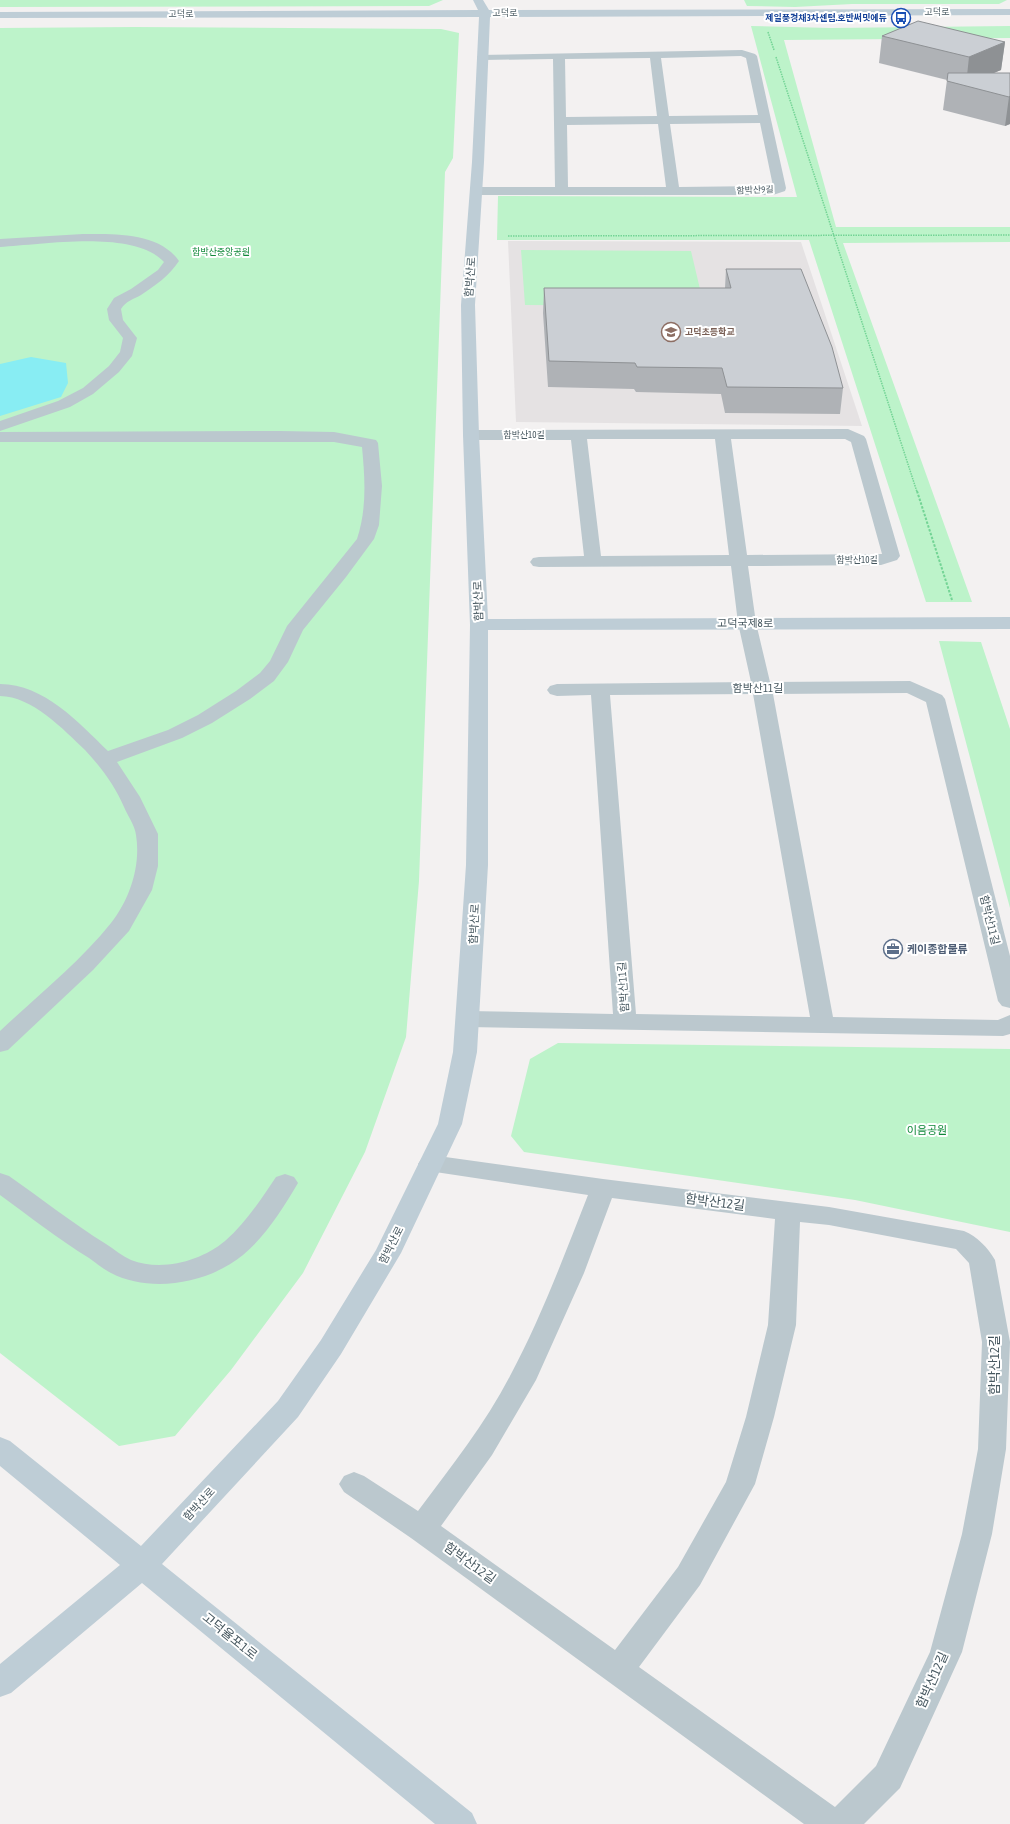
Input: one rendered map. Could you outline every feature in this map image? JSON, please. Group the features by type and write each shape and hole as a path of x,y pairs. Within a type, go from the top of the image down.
{"street":[{"name":"함박산로","path":"142,1565 288,1409 331,1347 388,1253 450,1124 465,1052 477,865 479,625 471,435 468,305 483,57 484,18 478,0"},
{"name":"고덕로","path":"0,25 1010,12"},
{"name":"고덕로","path":"0,15 484,18"},
{"name":"함박산9길","path":"476,191 773,191 780,188 751,56 742,53 483,57"},
{"path":"655,54 673,191"},
{"path":"559,56 562,191"},
{"path":"561,121 765,119"},
{"path":"0,243 62,238 107,238 140,242 160,250 172,262 163,273 136,292 119,301 114,309 116,320 130,338 127,353 114,369 88,391 64,404 0,426"},
{"path":"722,434 748,623 762,688 823,1025"},
{"name":"함박산10길","path":"471,435 848,434 858,438 891,556 882,560 540,562"},
{"path":"578,435 593,561"},
{"path":"0,437 334,437 370,443 374,486 370,525 366,539 340,574 307,612 294,630 279,662 267,677 243,695 205,719 175,734 105,759"},
{"name":"고덕국제8로","path":"479,625 1010,623"},
{"path":"0,1044 85,965 121,926 141,890 147,866 147,834 130,797 105,759 63,718 35,700 3,687"},
{"name":"함박산11길","path":"625,1021 600,689 910,687 935,699 1010,1001"},
{"path":"557,690 600,689"},
{"name":"함박산11길","path":"468,1019 1003,1028 1010,1023"},
{"name":"함박산12길","path":"431,1164 603,1188 829,1216 964,1241 982,1260 996,1342 992,1449 977,1534 946,1652 888,1777 842,1824"},
{"path":"0,1182 85,1244 126,1269 151,1275 181,1273 209,1265 234,1248 257,1224 285,1183"},
{"path":"422,1529 482,1446 522,1380 571,1273 603,1188"},
{"path":"618,1670 689,1576 740,1484 760,1417 782,1325 788,1211"},
{"path":"0,1449 142,1565 0,1683"},
{"name":"함박산12길","path":"354,1484 422,1529 831,1824"},
{"name":"고덕율포1로","path":"142,1565 460,1824"}],"path":[{"path":"768,32 953,602"},
{"path":"508,236 1010,235"}],"shaded area":[{"name":"고덕초등학교","path":"508,241 801,242 862,426 516,422"}],"green space":[{"path":"0,0 443,0 429,6 0,7"},
{"path":"744,0 1007,0 999,4 852,4 795,7 747,6"},
{"path":"751,26 831,28 1010,26 1010,38 784,40 836,227 1010,227 1010,242 843,243 972,602 926,602 809,240 497,240 498,196 797,197"},
{"name":"함박산중앙공원","path":"135,27 441,29 459,33 453,158 445,172 419,881 406,1037 365,1152 303,1273 231,1370 175,1436 119,1446 0,1353 0,28"},
{"path":"521,250 691,251 704,306 525,305"},
{"path":"939,641 981,642 1010,729 1010,908"},
{"name":"이음공원","path":"558,1043 1010,1049 1010,1232 855,1200 524,1152 511,1136 530,1059"}],"water":[{"path":"31,357 66,363 68,383 61,397 0,416 0,364"}],"building":[{"path":"918,21 1005,42 969,57 882,36"},
{"path":"948,73 1010,73 1010,96 1009,97 947,81"},
{"path":"726,269 801,269 832,347 843,388 727,387 722,368 637,367 635,363 549,361 544,288 731,288"}],"place":[{"name":"제일풍경채3차센텀.호반써밋에듀","path":"901,18"},
{"name":"고덕초등학교","path":"671,332"},
{"name":"케이종합물류","path":"893,949"}]}
